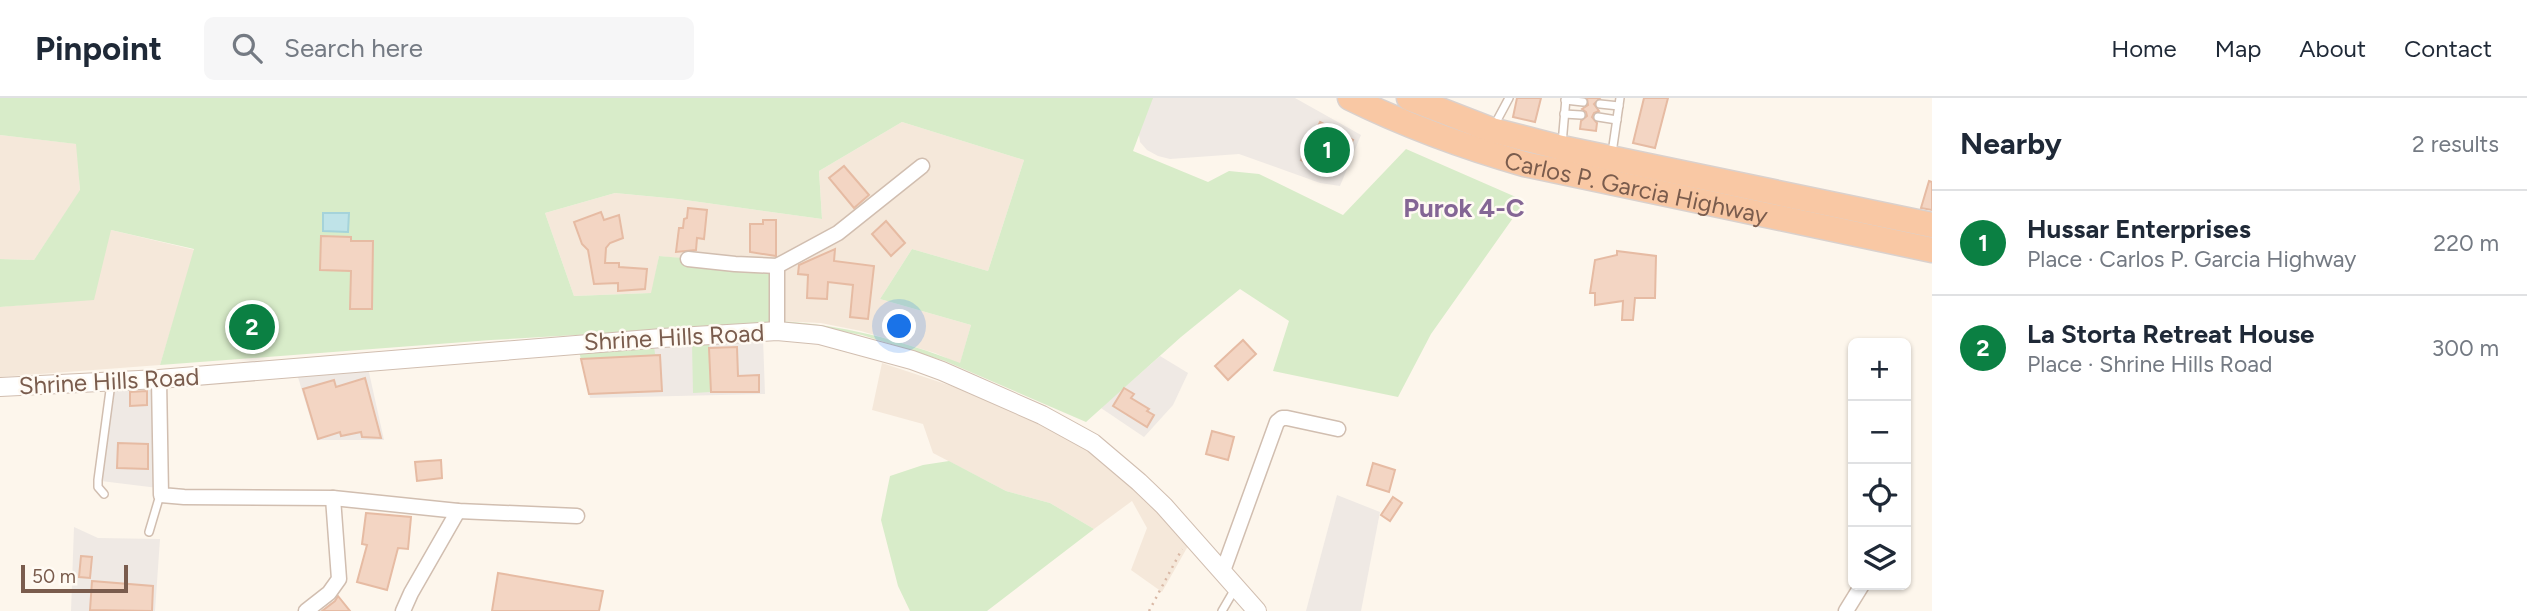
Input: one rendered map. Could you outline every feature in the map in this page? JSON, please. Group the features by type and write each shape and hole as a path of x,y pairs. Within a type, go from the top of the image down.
{"highway":[{"name":"Carlos P. Garcia Highway","path":"1350,98 1418,129 1479,151 1554,172 1932,250"},
{"name":"Carlos P. Garcia Highway","path":"1409,98 1492,130 1562,148 1932,225"}],"street":[{"path":"688,259 777,266 838,233 922,166"},
{"path":"777,266 777,331"},
{"name":"Shrine Hills Road","path":"0,387 159,379 583,342 690,340 777,331 820,335 942,371 1042,415 1093,443 1148,490 1257,611"},
{"path":"159,379 161,495 333,498 458,511 577,516"},
{"path":"1223,571 1278,422 1287,418 1338,429"},
{"path":"306,611 329,593 339,579 333,498"},
{"path":"403,611 458,511"},
{"path":"1846,611 1859,590"}],"lane":[{"path":"1492,130 1509,98"},
{"path":"1562,148 1565,99 1583,102"},
{"path":"1600,104 1619,102 1609,183"},
{"path":"1564,114 1581,116"},
{"path":"1598,117 1617,120"},
{"path":"104,494 98,487 111,382"},
{"path":"149,532 161,495"},
{"path":"1222,611 1236,587"}],"path":[{"path":"1149,611 1191,535"}],"shaded area":[{"path":"1151,98 1295,98 1361,135 1340,186 1320,183 1239,154 1170,159 1147,150 1140,142 1138,128"},
{"path":"902,122 1024,160 988,271 912,249 880,299 971,325 960,364 935,353 861,331 821,323 777,321 754,266 659,256 652,293 574,296 545,213 615,193 822,219 819,171"},
{"path":"0,135 77,144 80,191 34,260 0,259"},
{"path":"111,230 195,250 160,365 0,377 0,307 43,303"},
{"path":"763,338 765,394 590,398 579,351"},
{"path":"1160,356 1188,373 1173,405 1144,437 1101,408"},
{"path":"882,363 982,396 1072,439 1111,466 1170,523 1188,546 1162,592 1131,570 1147,528 1132,501 1094,529 1050,503 1006,491 933,453 923,424 872,410"},
{"path":"368,368 384,440 317,440 297,374"},
{"path":"157,382 158,488 101,481 113,384"},
{"path":"1337,495 1380,512 1361,611 1306,611"},
{"path":"74,527 98,538 160,539 155,611 71,611"}],"green space":[{"path":"0,98 1153,98 1133,151 1208,182 1229,171 1259,174 1343,215 1406,149 1525,201 1431,334 1398,397 1273,371 1289,321 1240,289 1181,337 1086,422 945,361 862,335 812,326 766,324 491,340 160,365 194,249 111,230 94,300 0,307 0,259 34,260 80,190 76,144 0,135","holes":["902,122 1024,160 988,271 912,249 880,299 971,325 960,363 870,334 777,321 777,266 659,256 651,293 574,296 545,213 615,193 822,219 819,171"]},
{"path":"709,342 711,392 693,393 692,343"},
{"path":"654,346 655,354 660,355 581,359 579,351"},
{"path":"949,461 1006,491 1050,503 1094,529 987,611 910,611 898,586 881,520 890,476 923,465"}],"water":[{"path":"323,213 349,213 348,232 323,231"}],"building":[{"path":"1517,98 1541,98 1535,122 1513,117"},
{"path":"1587,98 1600,98 1594,104 1599,111 1592,117 1597,123 1596,131 1580,129 1581,121 1587,116 1582,109 1588,105"},
{"path":"1644,98 1668,98 1655,148 1633,143"},
{"path":"1320,122 1353,140 1336,172 1330,169 1328,174 1301,160"},
{"path":"844,166 869,195 854,208 829,178"},
{"path":"1929,181 1932,182 1932,210 1921,208"},
{"path":"688,208 707,210 704,239 697,238 696,250 676,252 679,228 683,228"},
{"path":"601,212 604,220 619,215 623,238 610,243 606,248 605,263 647,269 645,289 618,291 618,283 594,284 588,250 582,244 574,222"},
{"path":"763,220 776,220 776,256 750,252 750,224 763,224"},
{"path":"886,221 905,243 891,256 872,234"},
{"path":"321,236 351,237 351,241 373,241 372,309 350,309 351,271 320,270"},
{"path":"835,249 834,261 874,266 868,319 850,317 853,285 828,282 827,299 807,298 808,275 798,274 799,265"},
{"path":"1617,251 1656,256 1655,298 1635,298 1633,320 1622,320 1623,301 1595,305 1595,293 1590,293 1595,260 1617,255"},
{"path":"237,318 267,318 267,336 237,336"},
{"path":"1243,340 1256,354 1228,380 1215,366"},
{"path":"737,347 738,376 759,375 759,392 711,392 709,348"},
{"path":"660,355 662,391 589,394 581,359"},
{"path":"365,378 381,438 362,437 361,432 341,436 340,432 318,439 303,389 334,380 336,387"},
{"path":"1124,388 1134,394 1131,398 1154,415 1147,427 1113,406"},
{"path":"147,391 147,405 130,406 130,392"},
{"path":"1212,431 1234,437 1228,460 1206,454"},
{"path":"118,443 148,444 148,469 117,468"},
{"path":"441,460 442,478 417,481 415,462"},
{"path":"1373,463 1395,470 1389,492 1367,485"},
{"path":"1393,497 1402,503 1390,521 1381,515"},
{"path":"366,513 411,517 408,549 398,548 387,590 357,582 367,545 362,544"},
{"path":"81,556 92,557 90,578 79,577"},
{"path":"498,573 603,591 599,611 492,611"},
{"path":"92,581 153,586 152,611 90,610"},
{"path":"338,596 350,611 322,611 335,601"}],"place":[{"name":"Hussar Enterprises","path":"1327,150"},
{"name":"La Storta Retreat House","path":"252,327"}],"district":[{"name":"Purok 4-C","path":"1464,208"}]}
